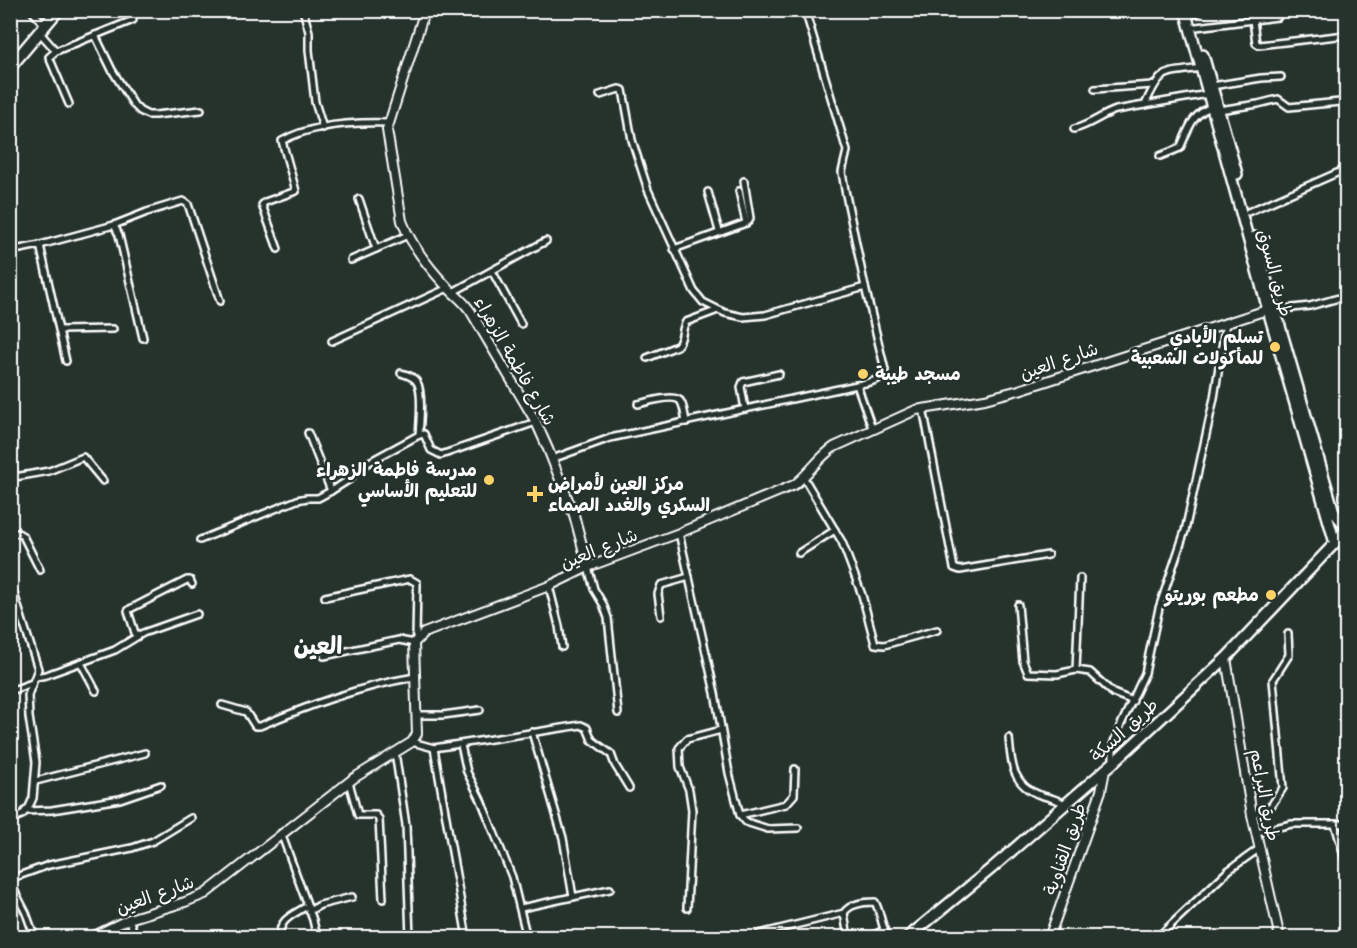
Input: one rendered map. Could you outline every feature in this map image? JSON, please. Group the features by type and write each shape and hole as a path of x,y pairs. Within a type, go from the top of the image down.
{"highway":[{"path":"10,67 58,10"}],"main road":[{"name":"طريق السوق","path":"1189,12 1196,27 1215,109 1335,543"},
{"name":"طريق السوق","path":"1189,12 1201,68 1210,90"},
{"name":"طريق السوق","path":"1215,109 1248,212 1272,309 1334,512 1347,528"},
{"name":"طريق السكة","path":"907,938 1066,805 1226,658 1347,528"}],"street":[{"path":"30,10 56,51"},
{"path":"303,10 309,32 315,102 323,128"},
{"name":"شارع فاطمة الزهراء","path":"425,10 411,61 388,123 387,137 399,211 408,234 450,290 471,312 536,422 574,515 588,567"},
{"path":"552,459 610,438 857,385 878,380 885,374 865,287 843,172 847,151 806,10"},
{"path":"1189,12 1204,10"},
{"path":"1196,27 1278,17"},
{"path":"69,104 49,57 56,51 133,20"},
{"path":"1253,20 1256,43 1259,45 1347,34"},
{"path":"95,35 112,70 141,111 148,115 155,115 201,110"},
{"path":"1144,105 1153,85 1164,74 1201,68"},
{"path":"1074,129 1085,126 1105,113 1261,78 1281,77"},
{"path":"1095,89 1153,85"},
{"path":"600,95 619,88 623,90 632,140 648,190 694,291 703,302 735,316 765,315 865,287"},
{"path":"1160,156 1180,148 1192,120 1199,112 1258,105 1278,99 1289,107 1340,102"},
{"path":"278,249 262,205 296,191 282,141 294,135 323,128 356,123 388,123"},
{"path":"1248,212 1347,169"},
{"path":"674,249 749,221 744,181"},
{"path":"708,192 718,231"},
{"path":"739,192 746,223"},
{"path":"359,199 376,249"},
{"path":"10,246 20,249 40,245 114,225 176,202 186,202 220,301"},
{"path":"114,225 143,338"},
{"path":"351,260 408,234"},
{"path":"332,341 492,271 546,241"},
{"path":"40,245 66,361"},
{"path":"492,271 521,324"},
{"path":"1272,309 1310,306 1347,296"},
{"name":"شارع العين","path":"416,641 424,633 446,623 549,586 588,567 680,533 794,486 804,478 825,453 872,428 923,408 1009,393 1272,309"},
{"path":"647,358 677,346 686,322 718,310"},
{"path":"1113,763 1113,745 1144,673 1166,584 1185,531 1214,398 1226,322"},
{"path":"60,330 113,329"},
{"path":"401,372 412,376 418,383 419,435"},
{"path":"745,409 741,387 743,382 779,374"},
{"path":"857,385 872,428"},
{"path":"638,404 669,398 678,399 681,402 686,422"},
{"path":"923,408 954,568 960,570 1048,555"},
{"path":"200,540 297,500 318,498 350,479 360,466 419,435 424,434 434,453 441,455 536,422"},
{"path":"308,433 331,490"},
{"path":"15,477 49,471 83,457 103,481"},
{"path":"10,458 15,477 10,488"},
{"path":"804,478 842,542 862,595 875,644 884,645 937,630"},
{"path":"799,553 835,530"},
{"path":"10,534 18,533 23,536 40,570"},
{"path":"680,533 740,815 746,822 768,830 798,828"},
{"path":"588,567 594,589 608,618 618,713"},
{"path":"661,616 658,594 661,585 689,577"},
{"path":"1076,670 1080,578"},
{"path":"325,597 410,579 417,583 415,677 417,734 412,742 434,748 581,724 587,728 592,740 611,754 629,788"},
{"path":"136,636 128,611 130,609 187,580 192,584"},
{"path":"10,581 38,669 28,695 36,762 33,798 22,815 10,820"},
{"path":"549,586 562,647"},
{"path":"1018,605 1023,661 1028,673 1057,674 1076,670 1090,672 1113,693 1133,701"},
{"path":"36,677 115,650 136,636 198,614"},
{"path":"1252,815 1271,806 1283,788 1273,680 1288,655 1288,634"},
{"path":"324,656 399,640 416,641"},
{"name":"طريق البراعم","path":"1226,658 1252,815 1280,938"},
{"path":"81,663 96,691"},
{"path":"222,705 246,712 255,726 260,726 329,698 374,685 415,677"},
{"path":"10,691 32,682"},
{"path":"417,715 443,715 480,710"},
{"path":"687,908 692,810 689,790 680,767 679,748 687,739 721,730"},
{"path":"531,732 563,838 573,897"},
{"path":"1009,738 1011,767 1016,778 1029,790 1066,805"},
{"name":"شارع العين","path":"90,938 129,919 205,894 349,782 412,742"},
{"path":"460,745 466,772 512,876 527,938"},
{"path":"434,748 467,938"},
{"path":"36,781 145,753"},
{"path":"395,753 406,825 410,938"},
{"path":"740,815 786,804 794,795 795,769"},
{"name":"طريق القناوية","path":"1049,938 1101,791 1105,770"},
{"path":"349,782 358,815 376,815 379,819 383,899"},
{"path":"26,811 52,810 120,799 161,785"},
{"path":"35,938 10,880 49,865 153,842 191,818"},
{"path":"1335,824 1347,863"},
{"path":"1257,832 1282,825 1347,824"},
{"path":"281,833 308,908 316,938"},
{"path":"1157,938 1229,870 1260,848"},
{"path":"521,908 610,889"},
{"path":"280,938 282,923 308,908 352,897"},
{"path":"759,934 844,913 852,905 874,902 888,938"},
{"path":"844,913 848,938"},
{"path":"129,919 136,938"},
{"path":"868,938 884,930"}],"place":[{"name":"تسلم الأيادي للمأكولات الشعبية","path":"1275,347"},
{"name":"مسجد طيبة","path":"863,374"},
{"name":"مدرسة فاطمة الزهراء للتعليم الأساسي","path":"489,480"},
{"name":"مركز العين لأمراض السكري والغدد الصماء","path":"535,494"},
{"name":"مطعم بوريتو","path":"1271,595"}],"district":[{"name":"العين","path":"318,646"}]}
